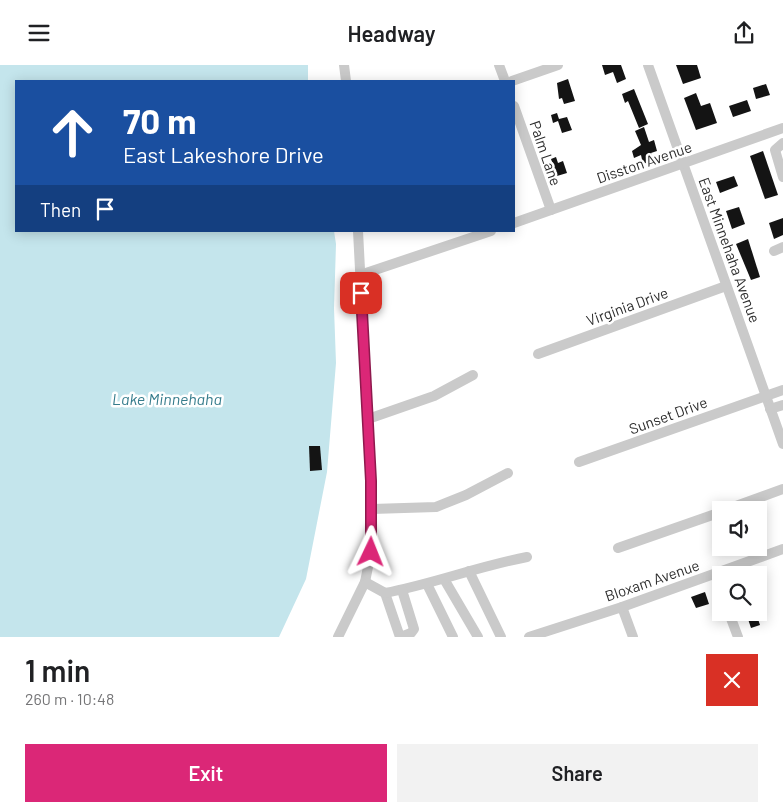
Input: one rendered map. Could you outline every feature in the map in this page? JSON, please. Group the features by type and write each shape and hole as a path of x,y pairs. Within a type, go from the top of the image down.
{"street":[{"path":"344,65 346,80"},
{"path":"499,65 505,80"},
{"path":"515,80 558,65"},
{"name":"East Minnehaha Avenue","path":"648,65 783,444"},
{"name":"Palm Lane","path":"515,109 550,210"},
{"name":"Disston Avenue","path":"515,223 783,128"},
{"path":"783,143 775,150 783,177"},
{"path":"338,637 364,582 371,552 371,481 358,232"},
{"path":"360,275 488,232"},
{"name":"Virginia Drive","path":"538,354 726,285"},
{"path":"368,419 434,395 473,375"},
{"name":"Sunset Drive","path":"580,462 783,390"},
{"path":"770,409 783,405"},
{"path":"372,509 436,507 466,495 508,473"},
{"path":"750,501 783,489"},
{"path":"618,548 712,514"},
{"name":"Bloxam Avenue","path":"737,566 783,549"},
{"path":"364,582 385,593 427,584 469,571 527,557"},
{"path":"469,571 501,637"},
{"name":"Bloxam Avenue","path":"529,637 712,575"},
{"path":"444,579 478,637"},
{"path":"427,584 452,637"},
{"path":"385,593 401,637 411,633 414,629 402,590"},
{"path":"622,607 633,637"},
{"path":"732,621 738,637"}],"water":[{"name":"Lake Minnehaha","path":"0,65 308,65 308,80 15,80 15,232 334,232 336,244 334,308 336,363 327,472 306,579 279,637 0,637"}],"building":[{"path":"602,65 621,65 626,79 617,83 613,72 605,75"},
{"path":"676,65 697,65 701,78 683,84"},
{"path":"568,79 575,101 564,104 562,98 559,99 557,83"},
{"path":"766,84 770,95 756,99 753,88"},
{"path":"634,89 648,124 639,128 628,101 625,103 622,94"},
{"path":"696,93 701,106 710,103 717,123 696,130 684,98"},
{"path":"747,100 751,111 733,117 729,106"},
{"path":"557,113 559,119 567,117 572,130 562,133 558,121 553,123 551,115"},
{"path":"644,127 649,142 654,140 657,151 651,153 654,160 643,164 641,155 634,158 632,151 641,145 635,131"},
{"path":"763,151 778,195 765,199 750,156"},
{"path":"556,157 558,163 563,161 567,173 557,176 551,159"},
{"path":"734,176 738,186 720,193 716,182"},
{"path":"739,207 745,224 732,229 726,211"},
{"path":"783,218 783,235 774,239 769,223"},
{"path":"748,239 760,277 751,280 736,244"},
{"path":"309,446 320,446 322,470 310,471"},
{"path":"705,592 709,604 696,608 691,597"},
{"path":"749,621 759,621 760,625 751,628"}],"route":[{"path":"361,293 371,481 371,552"}]}
